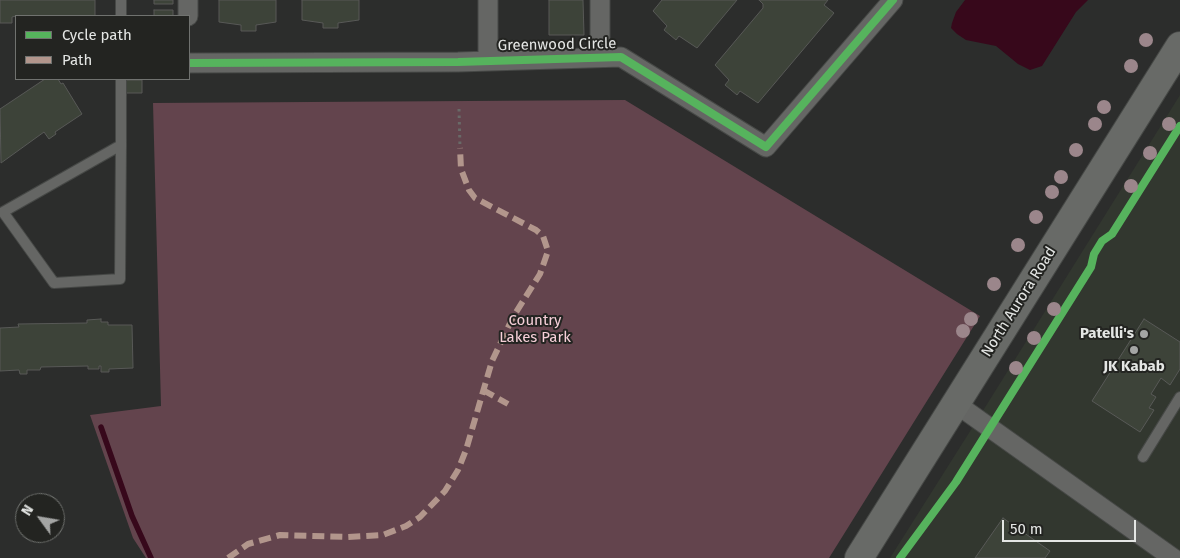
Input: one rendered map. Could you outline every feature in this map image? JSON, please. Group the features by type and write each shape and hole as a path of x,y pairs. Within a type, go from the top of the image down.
{"main road":[{"name":"North Aurora Road","path":"859,558 1180,46"}],"street":[{"path":"188,0 188,15"},
{"path":"488,0 488,60"},
{"path":"600,0 600,57"},
{"name":"Greenwood Circle","path":"190,63 622,57 766,147 893,0"},
{"path":"955,403 1173,558"}],"lane":[{"path":"121,0 121,15"},
{"path":"121,80 121,145 120,279 54,283 3,212 121,145"},
{"path":"1142,457 1180,397"}],"path":[{"path":"459,109 460,148"}],"shaded area":[{"path":"965,0 1088,0 1076,12 1042,66 1030,70 1018,64 996,46 966,40 951,28 956,12"},
{"path":"1180,95 1180,558 890,558 979,417"}],"green space":[{"name":"Country Lakes Park","path":"625,100 980,316 829,558 146,558 133,538 90,415 161,406 153,103"}],"building":[{"path":"0,0 95,0 95,15 15,15 12,17 12,23 0,23"},
{"path":"154,0 173,0 173,4 154,4"},
{"path":"219,0 276,0 276,22 256,25 256,31 241,31 241,25 219,22"},
{"path":"302,0 359,0 359,20 338,23 338,28 323,28 323,23 302,20"},
{"path":"549,0 583,0 584,35 549,35"},
{"path":"662,0 737,0 697,48 679,36 676,40 664,30 667,26 653,11"},
{"path":"759,0 828,0 824,5 834,13 758,103 740,91 737,95 725,85 729,80 715,65 763,8 763,4"},
{"path":"154,10 173,10 173,15 154,15"},
{"path":"44,80 59,80 61,84 63,83 82,114 55,132 56,134 49,139 44,132 1,163 0,109"},
{"path":"126,80 142,80 142,93 126,93"},
{"path":"101,319 101,322 108,322 108,325 132,325 133,368 109,369 109,372 101,372 101,366 99,366 99,369 88,369 88,366 41,367 40,370 27,370 27,374 20,374 19,370 0,371 0,328 19,327 18,324 87,323 87,320"},
{"path":"1144,319 1180,342 1180,369 1170,385 1161,378 1151,394 1156,397 1149,408 1154,410 1140,432 1092,401"},
{"path":"1003,518 1050,551 1045,558 975,558"}],"waterway":[{"path":"101,427 132,516 151,558"}],"marked path":[{"path":"228,558 248,544 280,535 347,537 383,535 406,526 420,517 445,491 458,470 466,450 492,361 513,317 540,274 548,251 543,236 536,230 475,198 469,190 461,169 460,148"},
{"path":"483,390 508,404"}],"cycle path":[{"path":"190,63 458,62 621,57 766,147 893,0"},
{"path":"900,558 956,482 1091,267 1094,254 1102,241 1112,234 1180,126"}],"place":[{"name":"Patelli's","path":"1144,334"},
{"name":"JK Kabab","path":"1134,350"}]}
